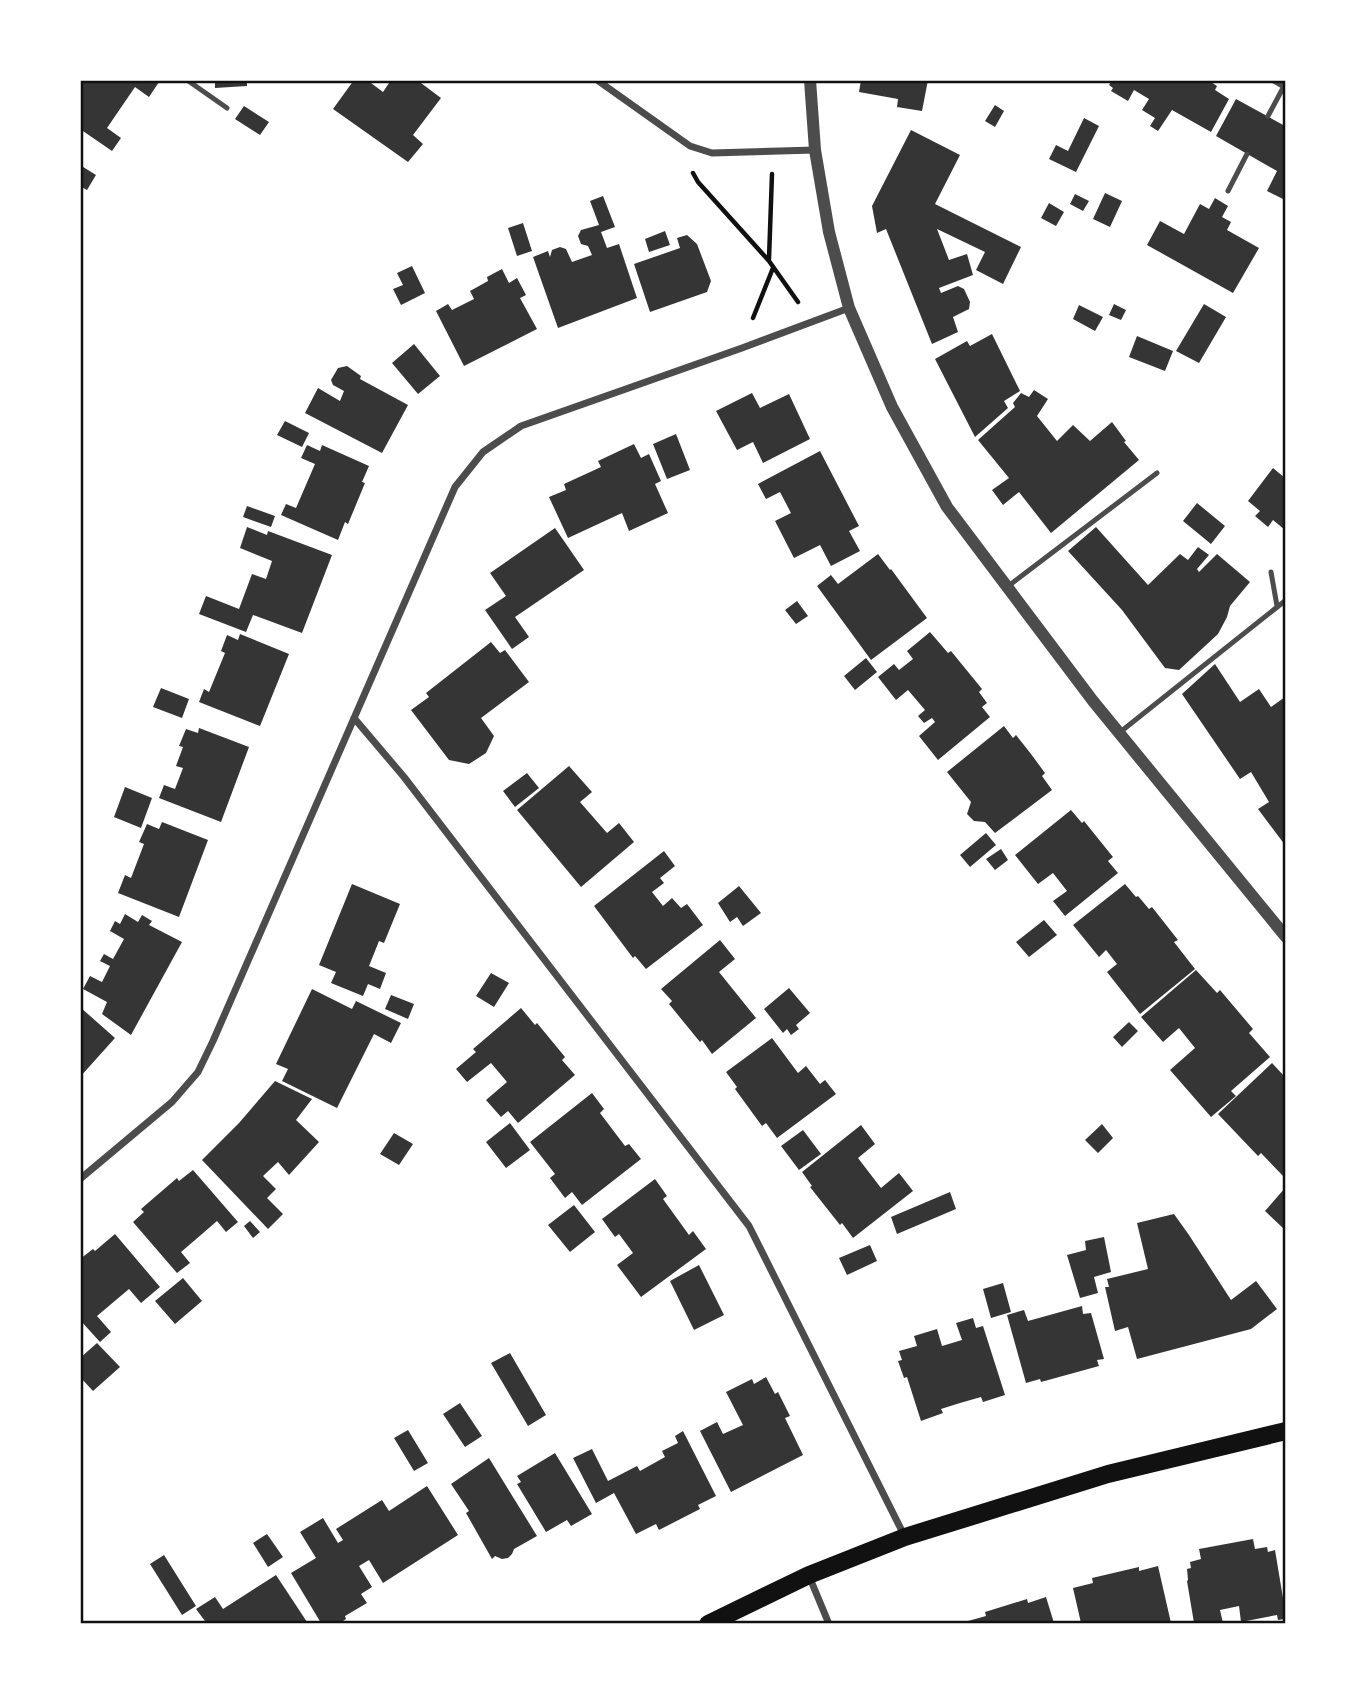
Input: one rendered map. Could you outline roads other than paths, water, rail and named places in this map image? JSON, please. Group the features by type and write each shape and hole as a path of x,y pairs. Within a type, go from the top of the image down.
{"main road":[{"path":"708,1623 808,1575 905,1537 1108,1474 1286,1431"}],"street":[{"path":"597,80 690,146 712,153 815,150"},
{"path":"810,80 815,150 829,232 849,308 892,407 947,507 1093,701 1286,937"},
{"path":"1274,80 1285,86"},
{"path":"80,1179 172,1102 198,1072 455,487 483,452 521,426 849,308"},
{"path":"354,718 404,777 749,1226 905,1537"},
{"path":"808,1575 829,1623"}],"lane":[{"path":"187,80 228,108"},
{"path":"1268,116 1285,86"},
{"path":"1228,191 1247,154"},
{"path":"1007,587 1157,473"},
{"path":"1271,572 1277,606"},
{"path":"1119,733 1286,600"}]}
